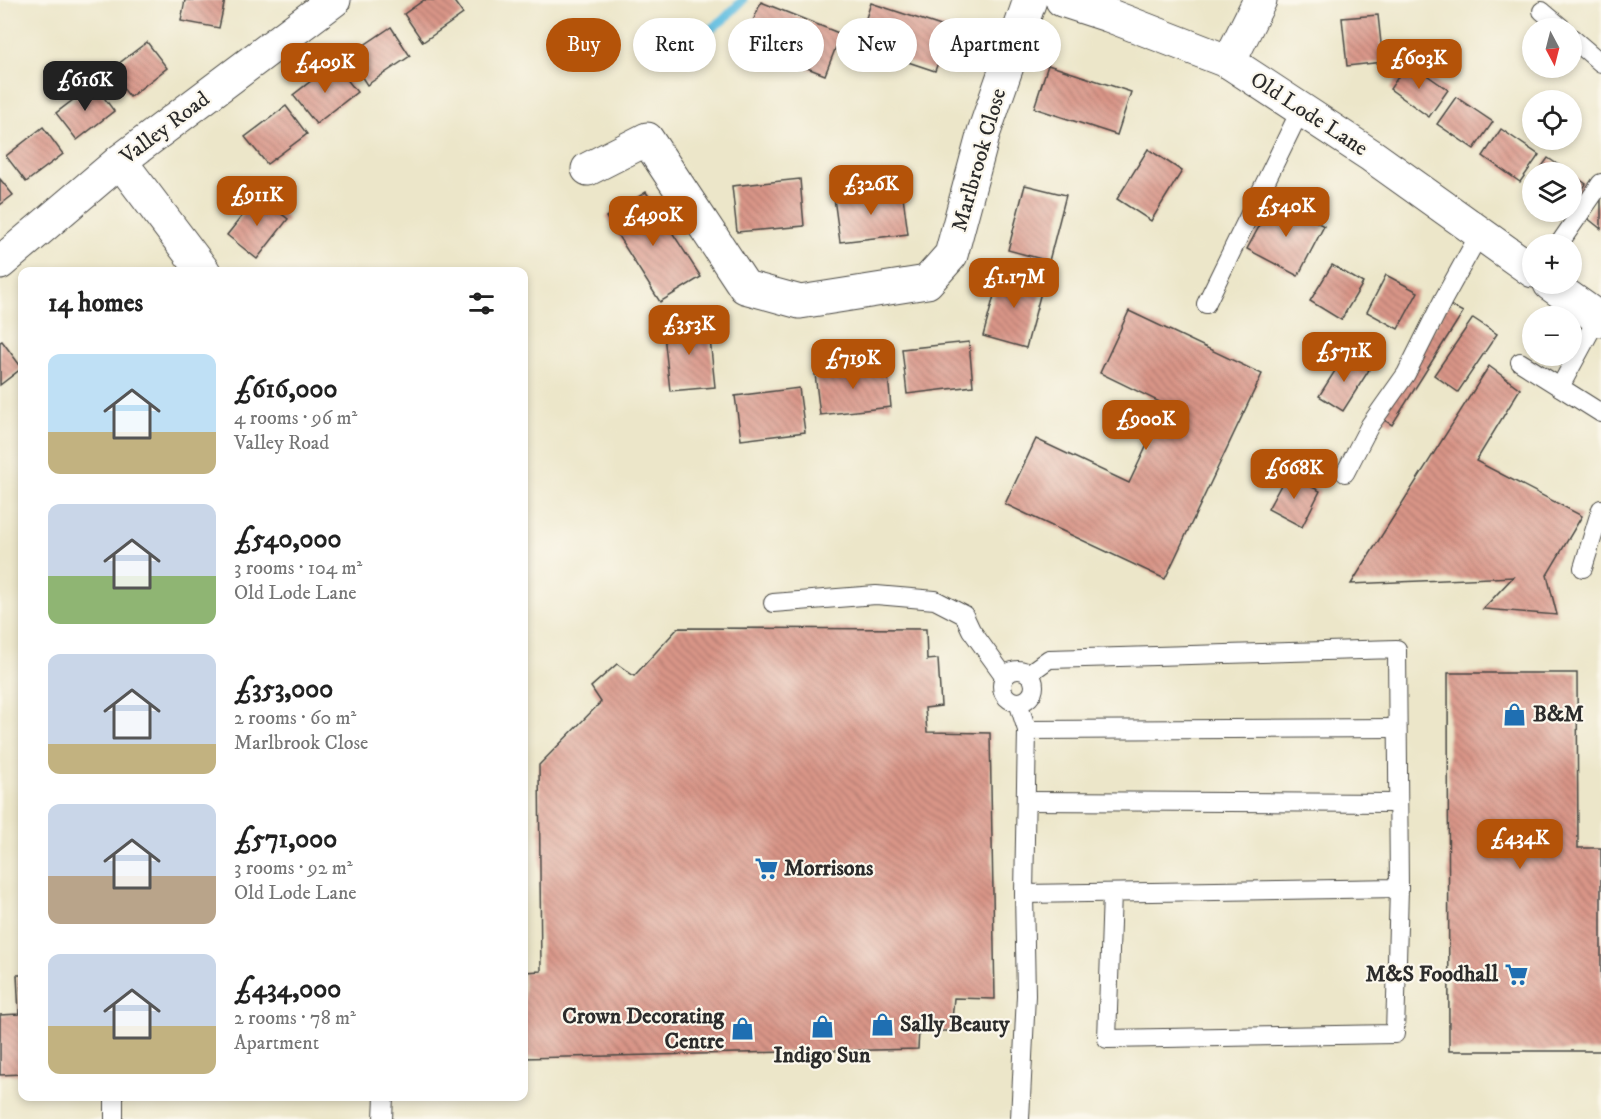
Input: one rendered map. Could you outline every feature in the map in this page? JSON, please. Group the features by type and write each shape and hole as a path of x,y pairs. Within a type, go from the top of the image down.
{"street":[{"name":"Marlbrook Close","path":"588,169 647,139 745,287 800,302 927,282 951,255 984,132 1030,0"},
{"name":"Old Lode Lane","path":"1062,0 1229,62 1372,156 1522,263"},
{"path":"1229,62 1260,0"},
{"name":"Valley Road","path":"0,263 120,161 318,5"},
{"path":"120,161 200,267"},
{"path":"1564,294 1599,319"}],"lane":[{"path":"1542,11 1550,18"},
{"path":"1582,47 1601,63"},
{"path":"1206,304 1301,109"},
{"path":"1566,234 1601,183"},
{"path":"1345,473 1370,425 1406,374 1480,233"},
{"path":"1560,387 1599,319"},
{"path":"1520,362 1601,413"},
{"path":"1583,568 1601,509"},
{"path":"773,603 876,595 935,600 964,615 971,630 1005,676"},
{"path":"1028,674 1049,659 1397,650 1399,888 1395,1034 1107,1038 1112,893"},
{"path":"1018,670 1028,674 1033,683 1032,693 1018,702 1009,699 1003,691 1002,681 1005,676 1018,670"},
{"path":"1018,702 1027,730 1024,894 1026,995 1020,1119"},
{"path":"1027,730 1396,728"},
{"path":"1026,801 1397,803"},
{"path":"1024,894 1399,888"},
{"path":"114,1101 114,1119"},
{"path":"383,1119 384,1101"}],"building":[{"path":"185,0 225,0 219,28 181,21"},
{"path":"424,0 453,0 463,14 423,42 404,14"},
{"path":"761,2 801,18 754,18"},
{"path":"871,3 917,18 866,18"},
{"path":"1378,15 1383,62 1347,66 1342,18"},
{"path":"917,18 929,22 929,69 917,65"},
{"path":"391,27 410,56 367,85 348,56"},
{"path":"824,27 836,32 836,47 825,75 817,72 824,72"},
{"path":"147,42 167,68 130,97 109,71"},
{"path":"1408,62 1448,90 1429,117 1390,89"},
{"path":"334,63 357,92 316,124 293,95"},
{"path":"1061,69 1131,92 1117,135 1034,108 1046,72 1061,72"},
{"path":"94,84 114,111 77,140 56,113"},
{"path":"1456,97 1493,122 1474,149 1437,124"},
{"path":"286,106 307,134 267,164 245,137"},
{"path":"43,127 63,154 26,182 6,156"},
{"path":"1501,129 1522,143 1522,150 1532,150 1539,155 1534,162 1522,162 1520,182 1483,156"},
{"path":"1148,149 1182,171 1151,221 1117,199"},
{"path":"0,179 13,195 0,205"},
{"path":"800,179 804,226 737,232 732,186"},
{"path":"1025,185 1066,195 1049,261 1008,250"},
{"path":"902,189 908,234 840,242 834,198"},
{"path":"646,192 701,277 660,302 606,217"},
{"path":"258,196 288,219 257,259 227,235"},
{"path":"1601,198 1601,229 1586,217"},
{"path":"1274,199 1324,226 1298,276 1247,249"},
{"path":"1332,265 1363,283 1341,320 1310,301"},
{"path":"1001,270 1044,281 1026,348 983,336"},
{"path":"1386,275 1418,292 1398,329 1367,312"},
{"path":"1448,304 1463,312 1392,425 1381,418"},
{"path":"1129,311 1262,374 1165,579 1005,504 1036,439 1129,483 1166,405 1100,373"},
{"path":"1473,318 1497,334 1458,392 1434,375"},
{"path":"708,320 715,387 670,391 663,325"},
{"path":"2,341 18,363 18,371 0,385 0,342"},
{"path":"969,342 973,386 907,394 902,349"},
{"path":"1345,355 1369,370 1343,411 1319,396"},
{"path":"887,366 891,407 820,415 815,374"},
{"path":"1489,366 1520,389 1476,461 1582,516 1547,575 1557,615 1483,609 1513,577 1351,584"},
{"path":"799,388 805,432 741,440 735,396"},
{"path":"1287,474 1320,491 1302,527 1268,509"},
{"name":"Morrisons","path":"678,628 926,629 927,660 938,659 941,706 925,708 927,732 990,733 995,999 954,998 951,1031 919,1031 918,1049 528,1058 528,972 541,971 539,765 601,702 591,687 617,664 634,676"},
{"path":"1448,673 1577,673 1578,848 1601,848 1601,1051 1449,1051"},
{"path":"18,1014 18,1074 0,1075 0,1015"}],"waterway":[{"path":"716,25 743,0"}],"place":[{"name":"B&M","path":"1515,714"},
{"name":"Morrisons","path":"766,868"},
{"name":"M&S Foodhall","path":"1516,974"},
{"name":"Sally Beauty","path":"882,1024"},
{"name":"Indigo Sun","path":"822,1026"},
{"name":"Crown Decorating Centre","path":"742,1029"}]}
